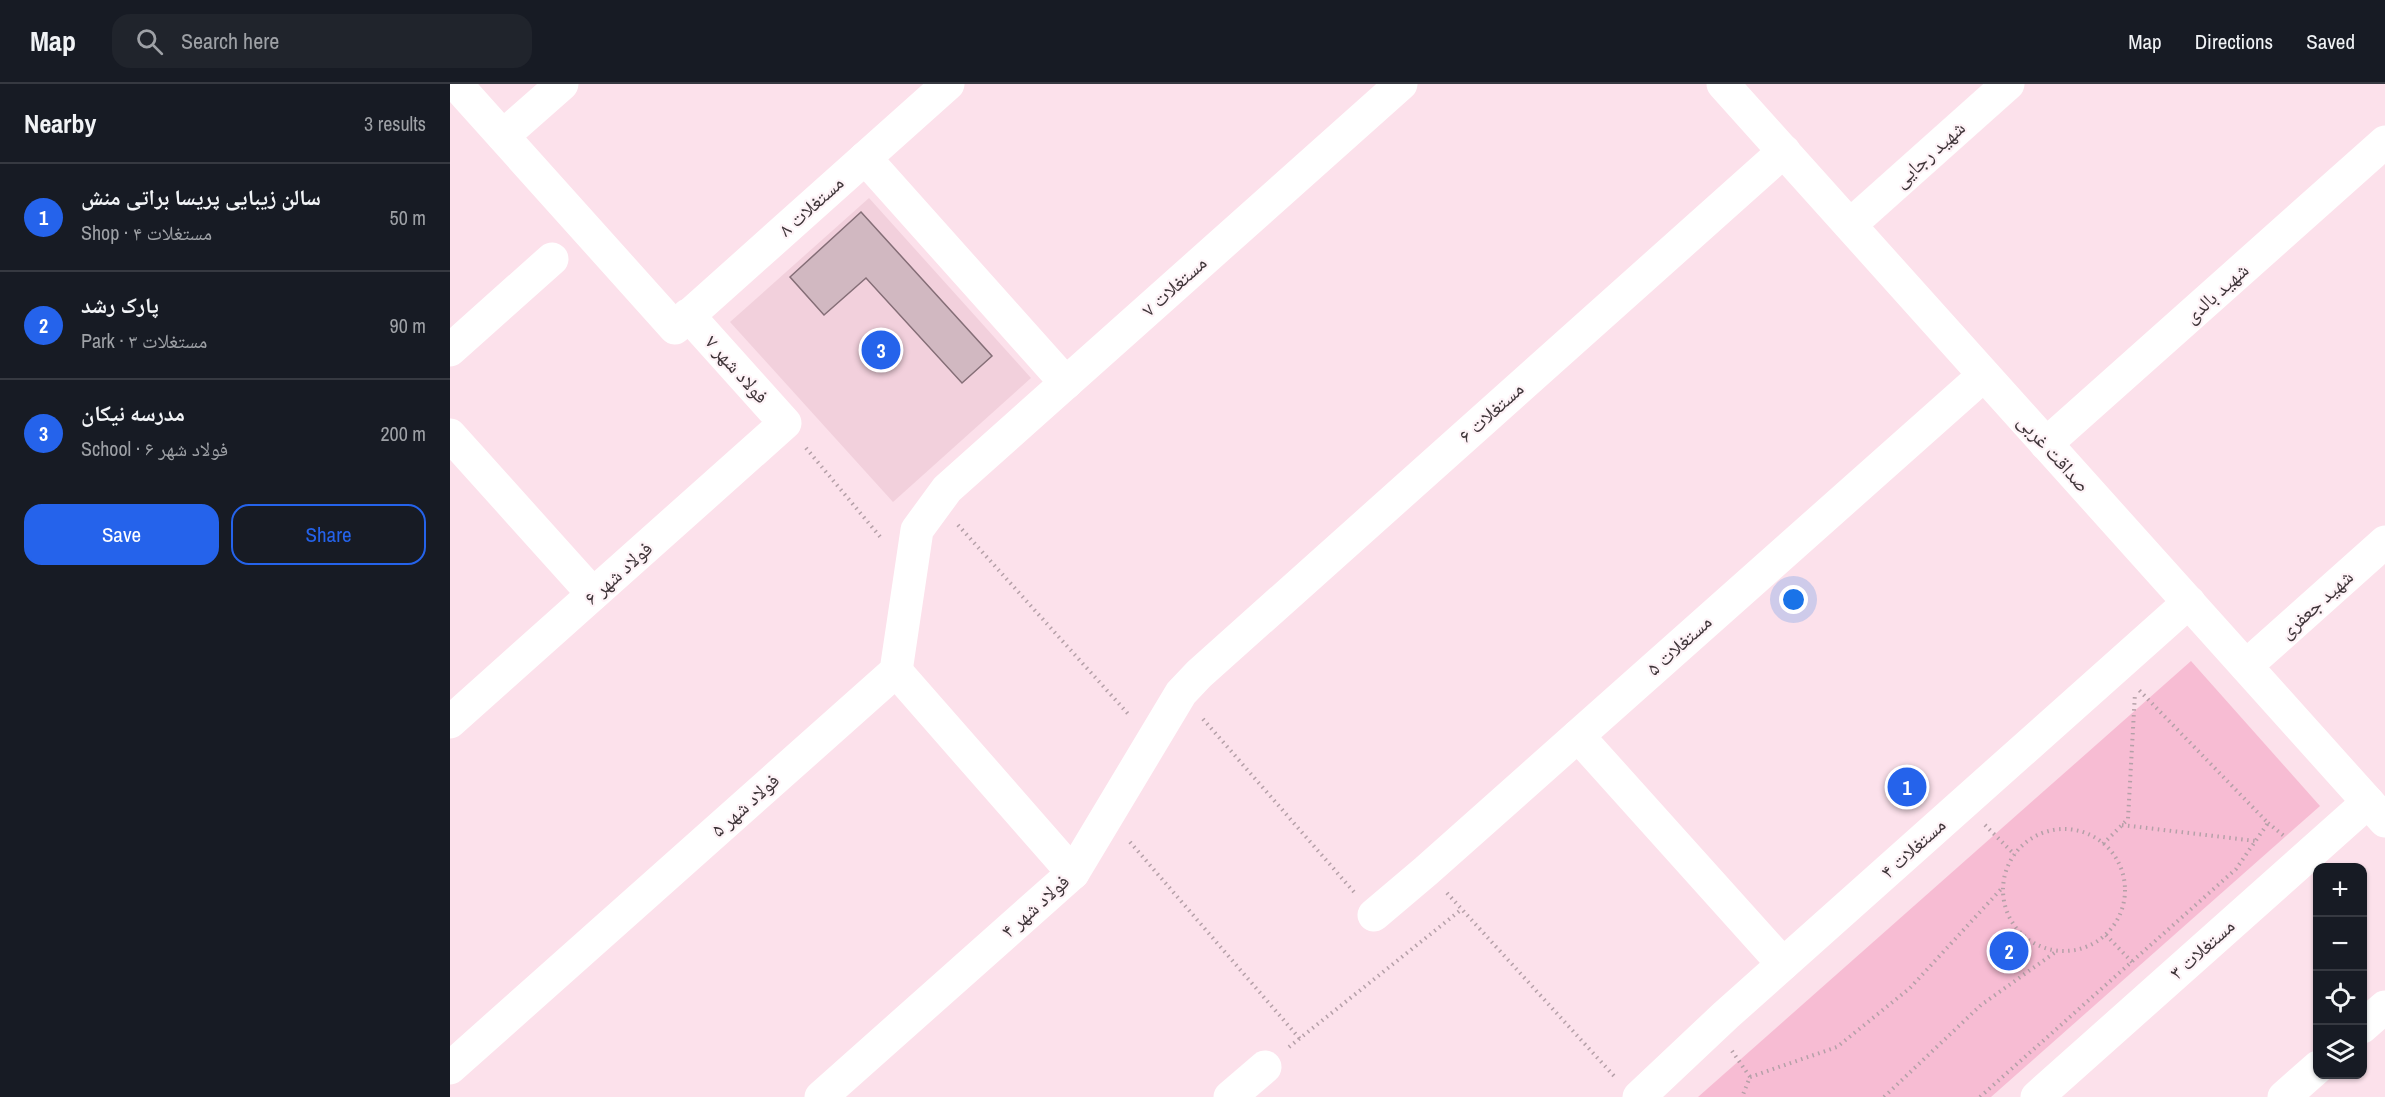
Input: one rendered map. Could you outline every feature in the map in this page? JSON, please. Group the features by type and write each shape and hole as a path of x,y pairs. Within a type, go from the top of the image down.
{"street":[{"name":"فولاد شهر ۷","path":"456,84 681,322 785,423"},
{"path":"503,136 562,84"},
{"name":"مستغلات ۸","path":"681,322 948,84"},
{"name":"مستغلات ۷","path":"942,496 1401,84"},
{"name":"صداقت غربی","path":"1723,84 2376,812"},
{"name":"شهید رجایی","path":"1850,225 2008,84"},
{"name":"شهید بالدی","path":"2046,444 2385,142"},
{"name":"مستغلات ۶","path":"1190,684 1784,151"},
{"path":"865,158 1066,383"},
{"path":"450,350 552,259"},
{"name":"مستغلات ۵","path":"1374,915 1984,375"},
{"name":"فولاد شهر ۶","path":"450,722 785,423"},
{"path":"450,435 593,594"},
{"path":"942,496 917,530 896,670 1072,873"},
{"name":"شهید جعفری","path":"2246,666 2385,542"},
{"name":"مستغلات ۴","path":"1628,1088 1726,1015 2189,602"},
{"name":"فولاد شهر ۵","path":"450,1068 896,670"},
{"name":"فولاد شهر ۴","path":"821,1097 1072,873 1152,741 1190,684"},
{"path":"1578,736 1783,964"},
{"name":"مستغلات ۳","path":"2037,1097 2157,990 2376,812"},
{"path":"2364,1025 2385,1007"},
{"path":"1230,1097 1264,1067"},
{"path":"2284,1097 2313,1071"}],"path":[{"path":"785,423 910,572"},
{"path":"942,496 1152,741"},
{"path":"1190,684 1374,915"},
{"path":"1980,1097 2236,868 2268,823 2135,686 2128,819 2103,844"},
{"path":"1964,802 2014,855"},
{"path":"1107,815 1300,1039"},
{"path":"2121,825 2256,841"},
{"path":"2049,830 2081,831 2103,844 2109,847 2124,876 2123,908 2106,935 2078,951 2046,950 2018,933 2003,905 2003,887 2004,873 2021,845 2049,830"},
{"path":"1426,871 1628,1088"},
{"path":"1742,1097 1750,1077 1837,1047 1911,988 2003,887"},
{"path":"1264,1067 1462,909"},
{"path":"2106,935 2157,990"},
{"path":"1884,1097 1981,1005 2059,950"},
{"path":"1726,1015 1731,1050 1750,1077"}],"shaded area":[{"path":"869,198 1031,378 893,502 730,322"},
{"path":"2191,661 2320,806 1991,1097 1698,1097"}],"building":[{"path":"861,212 992,356 962,383 866,278 824,315 790,277"}],"place":[{"name":"مدرسه نیکان","path":"881,350"},
{"name":"سالن زیبایی پریسا براتی منش","path":"1907,787"},
{"name":"پارک رشد","path":"2009,951"}]}
